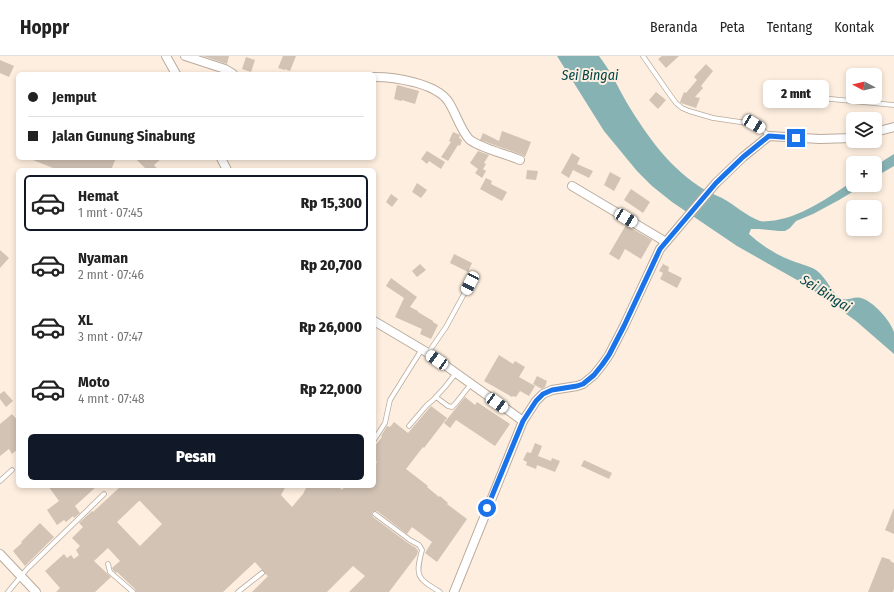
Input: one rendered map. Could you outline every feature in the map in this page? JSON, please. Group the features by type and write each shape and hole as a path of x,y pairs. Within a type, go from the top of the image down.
{"street":[{"path":"166,56 175,72"},
{"path":"185,56 225,69 230,72"},
{"path":"376,77 392,78 419,84 440,93 447,100 462,129 470,139 480,145 520,160"},
{"path":"882,130 894,127"},
{"path":"454,592 523,421 536,401 543,394 552,390 583,384 594,375 609,355 635,305 660,249 716,183 743,157 769,136 820,139 846,138"},
{"path":"572,186 666,242"},
{"path":"376,322 425,351 523,421"},
{"path":"0,554 36,592"}],"lane":[{"path":"643,56 676,103 682,108 713,118 754,124 769,136"},
{"path":"778,94 894,105"},
{"path":"376,437 385,423 390,400 425,351 446,327 470,283"},
{"path":"409,426 456,373"},
{"path":"436,397 448,406 452,407 471,384"},
{"path":"0,482 12,470"},
{"path":"8,592 21,576 104,494"},
{"path":"375,514 419,545 422,550 418,571 419,576 421,580 440,592"},
{"path":"108,564 110,572 132,592"},
{"path":"238,592 262,573"}],"water":[{"name":"Sei Bingai","path":"557,56 599,56 643,128 681,173 707,191 722,198 755,219 764,221 780,219 802,212 846,186 846,192 852,192 813,214 796,221 785,231 751,229 749,234 779,255 816,270 840,298 861,298 876,307 889,322 894,332 894,354 856,321 806,285 737,246 672,202 652,186 637,171 604,131"},
{"path":"894,154 894,166 882,173 882,162"}],"building":[{"path":"203,56 229,56 227,64"},
{"path":"283,56 296,56 290,71 278,68"},
{"path":"662,56 679,56 666,68 658,59"},
{"path":"246,57 255,60 251,72 242,69"},
{"path":"0,60 14,66 9,77 0,73"},
{"path":"706,64 713,71 701,86 703,88 695,97 700,98 696,108 681,103 680,102 684,92 686,93 697,80 694,77"},
{"path":"397,85 419,91 415,104 394,99"},
{"path":"656,92 666,100 658,109 649,100"},
{"path":"502,131 531,142 525,157 480,140 483,133 499,141"},
{"path":"453,132 460,135 459,138 462,140 460,146 458,145 448,161 441,157 451,142 449,141"},
{"path":"427,151 445,162 441,169 429,161 427,164 421,159"},
{"path":"478,151 489,155 484,163 486,164 483,169 486,171 482,178 475,173 478,169 470,163"},
{"path":"572,153 580,158 577,164 593,171 589,178 573,170 569,178 561,173"},
{"path":"33,160 115,160 112,168 53,168"},
{"path":"137,160 160,160 154,165 156,168 145,168"},
{"path":"527,170 538,171 536,180 526,179"},
{"path":"610,172 621,178 614,191 604,185"},
{"path":"486,178 492,181 491,184 507,192 502,201 480,189"},
{"path":"417,183 427,190 421,198 412,192"},
{"path":"631,189 650,202 643,213 624,200"},
{"path":"391,194 398,199 392,207 386,202"},
{"path":"626,225 652,240 641,259 625,249 619,260 609,254"},
{"path":"0,250 9,258 0,268"},
{"path":"454,254 472,263 468,272 450,263"},
{"path":"420,264 426,270 417,277 412,271"},
{"path":"663,264 669,267 668,271 682,278 677,288 660,279 663,273 659,271"},
{"path":"391,278 417,297 410,307 438,325 431,339 420,334 422,329 395,317 404,298 386,286"},
{"path":"499,355 513,364 515,361 525,367 519,377 535,386 529,396 520,391 516,397 512,397 484,381"},
{"path":"537,376 547,381 545,387 542,389 533,384"},
{"path":"4,391 13,401 6,407 0,399 0,394"},
{"path":"465,397 475,405 477,402 510,424 495,446 456,420 450,428 444,423"},
{"path":"431,406 447,418 406,469 467,519 437,562 425,553 432,542 412,527 407,534 377,511 372,512 373,517 418,551 417,555 389,592 349,592 365,576 353,566 327,592 252,592 268,576 255,562 223,592 136,592 135,589 113,570 112,568 120,561 108,548 94,561 111,577 95,592 56,592 60,588 45,571 64,554 67,558 71,555 74,559 79,555 76,550 80,546 72,538 83,527 79,523 119,488 285,488 281,495 292,507 306,488 340,488 342,490 344,488 376,488 376,444 382,437 381,436 387,426 390,427 394,422 408,433","holes":["140,501 162,524 140,546 117,522"]},
{"path":"12,414 16,419 16,451 12,454 9,449 0,456 0,424"},
{"path":"535,443 542,446 538,456 551,461 552,458 560,461 555,472 537,465 536,469 526,465 527,462 523,460 527,452 531,453"},
{"path":"584,460 612,473 609,479 581,466"},
{"path":"49,488 95,488 75,506 80,513 74,518 73,516 66,522 64,520 57,525 47,510 59,501"},
{"path":"894,508 894,534 885,530"},
{"path":"40,523 54,537 25,566 13,551"},
{"path":"882,557 891,560 890,561 894,563 893,592 868,592"}],"route":[{"path":"487,508 523,421 536,401 543,394 552,390 583,384 594,375 609,355 635,305 660,249 672,234 716,183 759,143 769,136 796,138"}]}
